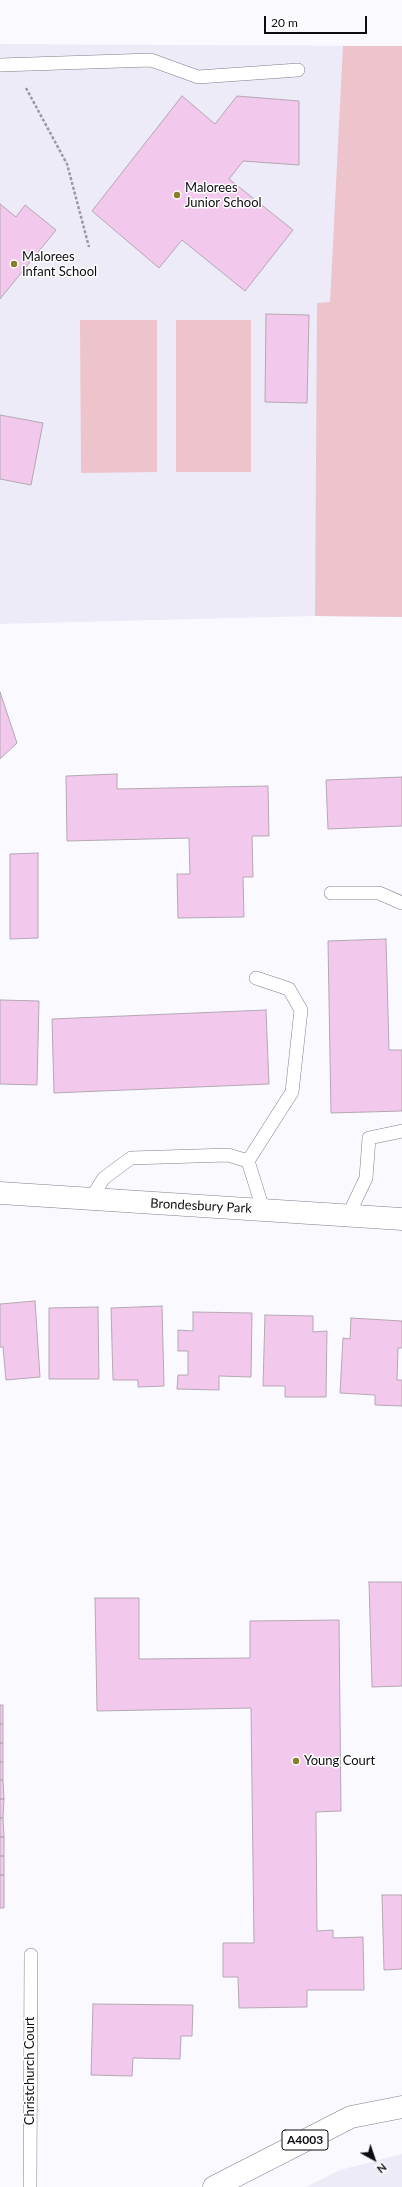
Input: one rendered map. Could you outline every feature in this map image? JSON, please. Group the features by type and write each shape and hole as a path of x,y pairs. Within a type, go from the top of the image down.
{"street":[{"name":"Brondesbury Park","path":"0,1193 402,1219"},
{"name":"A4003","path":"214,2187 351,2117 402,2107"}],"lane":[{"path":"0,65 151,60 198,77 298,70"},
{"path":"331,893 379,894 402,903"},
{"path":"256,978 289,989 301,1010 292,1092 248,1160 263,1209"},
{"path":"348,1216 366,1178 369,1138 402,1132"},
{"path":"90,1200 104,1178 131,1158 228,1155 248,1160"},
{"name":"Christchurch Court","path":"30,2187 31,1955"}],"path":[{"path":"14,65 67,164 89,247"}],"shaded area":[{"path":"0,44 402,46 402,617 315,616 0,624"},
{"path":"343,46 402,46 402,617 315,616 317,303 330,302"},
{"path":"80,320 157,320 157,472 81,473"},
{"path":"176,320 251,320 251,472 176,472"},
{"path":"402,2154 402,2187 306,2187 340,2170"}],"building":[{"name":"Malorees Junior School","path":"182,96 215,124 237,96 299,101 299,165 243,161 229,179 293,230 245,291 182,240 159,268 92,211"},
{"name":"Malorees Infant School","path":"0,204 16,217 25,205 56,230 0,299"},
{"path":"266,314 309,315 307,403 265,402"},
{"path":"0,415 43,423 31,485 0,479"},
{"path":"0,692 17,743 0,759"},
{"path":"117,774 117,789 268,786 269,836 252,836 253,877 243,877 244,917 178,918 177,874 190,874 189,838 67,841 66,776"},
{"path":"402,777 402,826 328,829 326,780"},
{"path":"38,853 38,938 10,939 10,854"},
{"path":"386,939 389,1050 402,1050 402,1111 331,1113 328,941"},
{"path":"0,1000 39,1001 37,1085 0,1084"},
{"path":"266,1010 269,1084 54,1093 52,1019"},
{"path":"35,1301 40,1377 6,1380 3,1347 0,1347 0,1304"},
{"path":"162,1306 164,1386 138,1387 138,1380 113,1380 111,1308"},
{"path":"98,1307 99,1379 49,1379 49,1308"},
{"path":"193,1312 252,1313 251,1377 219,1376 219,1390 177,1389 178,1375 188,1375 188,1351 178,1351 178,1330 193,1331"},
{"path":"265,1315 313,1316 313,1332 327,1331 326,1397 285,1397 285,1386 263,1386"},
{"path":"351,1318 402,1321 402,1348 398,1348 397,1380 402,1380 402,1406 375,1405 375,1395 340,1393 343,1338 350,1339"},
{"path":"369,1582 402,1582 402,1686 372,1687"},
{"name":"Young Court","path":"95,1598 139,1598 139,1659 250,1658 250,1621 339,1620 341,1811 316,1812 317,1931 333,1930 333,1938 363,1937 364,1990 307,1990 307,2007 239,2008 238,1977 223,1977 223,1943 254,1943 251,1708 97,1711"},
{"path":"0,1705 3,1705 3,1724 0,1724"},
{"path":"0,1724 3,1724 3,1743 0,1743"},
{"path":"0,1743 3,1743 3,1762 0,1762"},
{"path":"0,1762 3,1762 3,1780 0,1780"},
{"path":"0,1780 3,1780 4,1799 0,1799"},
{"path":"0,1799 4,1799 3,1818 0,1818"},
{"path":"0,1818 3,1818 4,1837 0,1837"},
{"path":"0,1837 4,1837 4,1856 0,1856"},
{"path":"0,1856 4,1856 4,1875 0,1875"},
{"path":"0,1875 4,1875 4,1908 0,1908"},
{"path":"382,1895 402,1895 402,1969 384,1970"},
{"path":"93,2004 193,2005 192,2036 181,2036 180,2059 133,2058 132,2076 91,2075"}],"place":[{"name":"Malorees Junior School","path":"177,195"},
{"name":"Malorees Infant School","path":"14,264"},
{"name":"Young Court","path":"296,1761"}]}
